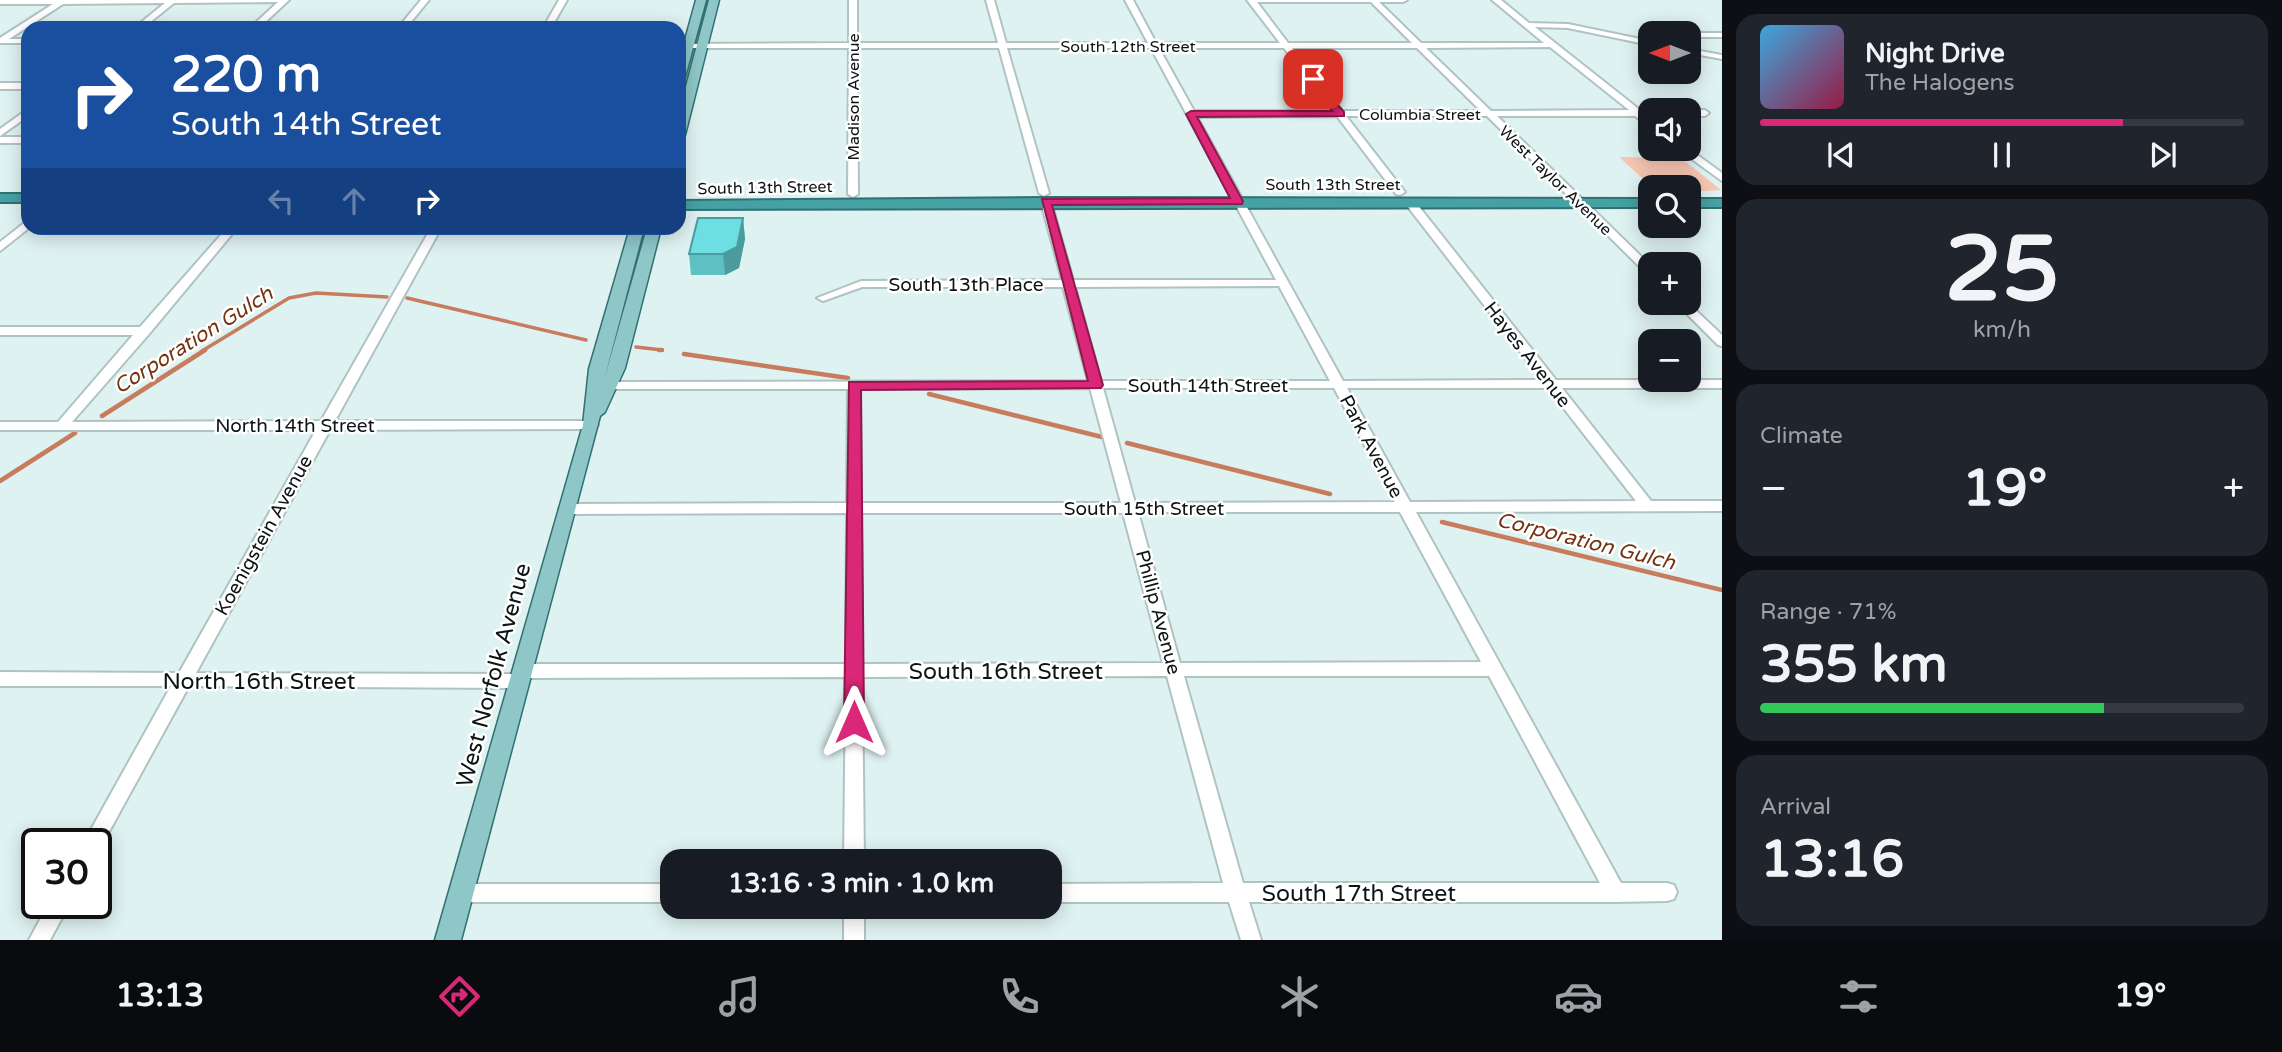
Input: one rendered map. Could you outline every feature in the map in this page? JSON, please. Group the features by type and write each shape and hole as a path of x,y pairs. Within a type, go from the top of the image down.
{"highway":[{"name":"South 13th Street","path":"686,197 853,194 1575,198 1638,195"},
{"path":"1701,194 1722,194"},
{"name":"South 13th Street","path":"686,205 1045,197"},
{"path":"0,198 21,198"},
{"name":"South 13th Street","path":"1575,198 1638,202"},
{"path":"1701,204 1722,203"},
{"path":"0,208 21,207"}],"main road":[{"path":"686,41 701,0"},
{"path":"686,108 715,0"},
{"name":"West Norfolk Avenue","path":"448,940 590,425 597,369 635,235"},
{"name":"West Norfolk Avenue","path":"590,425 611,385 652,235"}],"street":[{"path":"0,2 284,0"},
{"path":"262,21 284,0"},
{"path":"408,21 425,0"},
{"path":"551,21 563,0"},
{"name":"Madison Avenue","path":"853,0 853,194"},
{"name":"Phillip Avenue","path":"990,0 1224,855 1251,940"},
{"name":"Park Avenue","path":"1129,0 1281,282 1340,385 1491,669 1616,893"},
{"path":"1253,0 1403,0"},
{"name":"Hayes Avenue","path":"1253,0 1647,506"},
{"name":"West Taylor Avenue","path":"1373,0 1638,259"},
{"path":"1496,0 1637,113"},
{"path":"31,21 62,1"},
{"path":"147,21 173,1"},
{"path":"1528,24 1568,26 1638,40"},
{"path":"0,41 21,27"},
{"path":"1614,35 1638,35"},
{"path":"1701,35 1722,35"},
{"path":"0,41 21,41"},
{"name":"South 12th Street","path":"686,46 1554,45"},
{"path":"1701,53 1722,57"},
{"path":"0,86 21,86"},
{"name":"Columbia Street","path":"1191,114 1637,113"},
{"path":"0,133 21,117"},
{"path":"0,140 21,140"},
{"path":"1699,161 1722,178"},
{"path":"0,248 21,229"},
{"path":"62,425 226,235"},
{"name":"Koenigstein Avenue","path":"101,828 432,235"},
{"name":"South 13th Place","path":"823,298 860,284 1281,282"},
{"path":"1694,315 1722,342"},
{"path":"0,331 145,331"},
{"name":"South 14th Street","path":"611,385 1722,384"},
{"path":"854,385 854,849"},
{"name":"North 14th Street","path":"0,426 590,425"},
{"name":"South 15th Street","path":"566,509 1722,506"},
{"name":"South 16th Street","path":"520,676 1491,669"},
{"name":"North 16th Street","path":"0,679 182,681 520,676"},
{"path":"461,893 660,892"},
{"name":"South 17th Street","path":"1062,892 1667,892"},
{"path":"39,940 51,919"},
{"path":"854,919 854,940"}],"shaded area":[{"path":"1619,157 1638,157 1638,161 1685,161 1721,190 1701,191 1701,175 1639,175"}],"building":[{"path":"698,218 743,218 737,247 723,254 689,254"}],"waterway":[{"name":"Corporation Gulch","path":"202,351 289,298 316,293 387,297"},
{"name":"Corporation Gulch","path":"407,298 586,340"},
{"name":"Corporation Gulch","path":"636,347 662,350 659,350"},
{"name":"Corporation Gulch","path":"102,416 205,350"},
{"name":"Corporation Gulch","path":"684,354 848,378"},
{"name":"Corporation Gulch","path":"929,394 1102,437"},
{"name":"Corporation Gulch","path":"0,481 75,433"},
{"name":"Corporation Gulch","path":"1127,443 1330,494"},
{"name":"Corporation Gulch","path":"1442,522 1722,590"}],"route":[{"path":"854,722 854,385 1096,385 1089,369 1046,202 1238,201 1191,114 1340,114 1313,79"}]}
